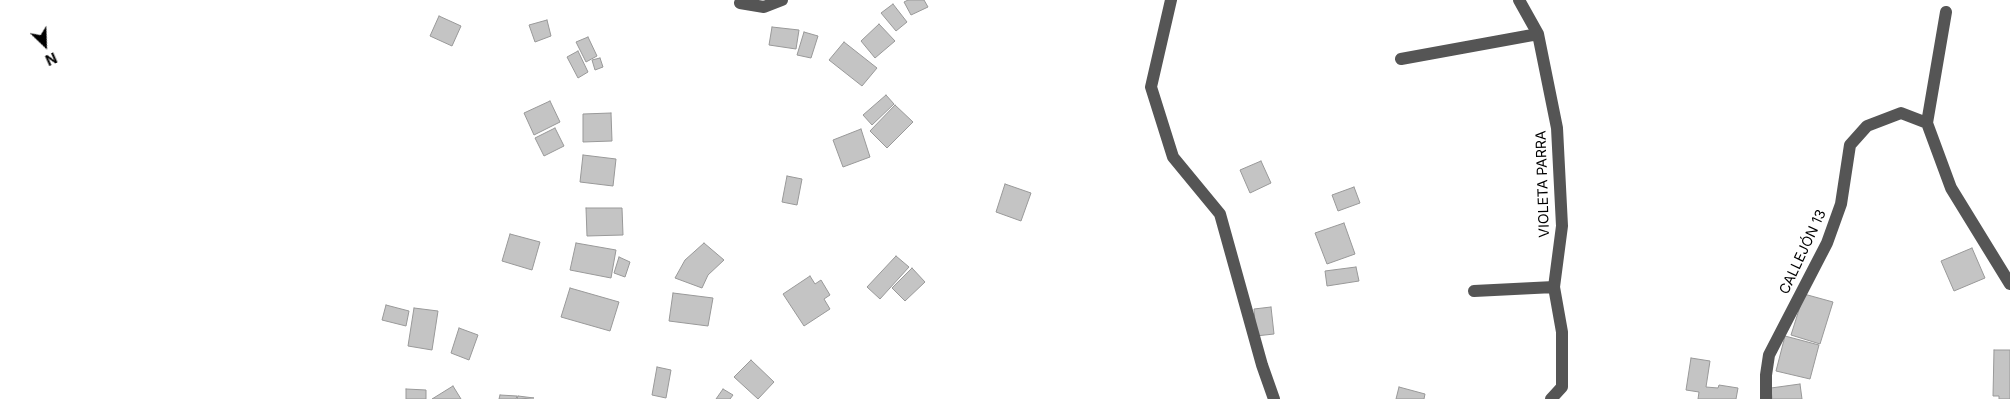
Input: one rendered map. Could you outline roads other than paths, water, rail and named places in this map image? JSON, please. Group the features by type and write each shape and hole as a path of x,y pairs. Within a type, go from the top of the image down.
{"street":[{"path":"740,4 764,7 782,0"},
{"path":"1171,0 1151,87 1173,157 1220,214 1262,365 1274,399"},
{"name":"VIOLETA PARRA","path":"1519,0 1538,34 1557,128 1562,226 1554,286 1562,332 1562,387 1551,399"},
{"path":"1946,12 1927,123 1951,188 2010,284"},
{"path":"1401,59 1538,34"},
{"name":"CALLEJÓN 13","path":"1766,399 1766,375 1769,354 1830,235 1841,204 1850,145 1867,126 1901,113 1927,123"},
{"path":"1474,291 1554,286"}]}
